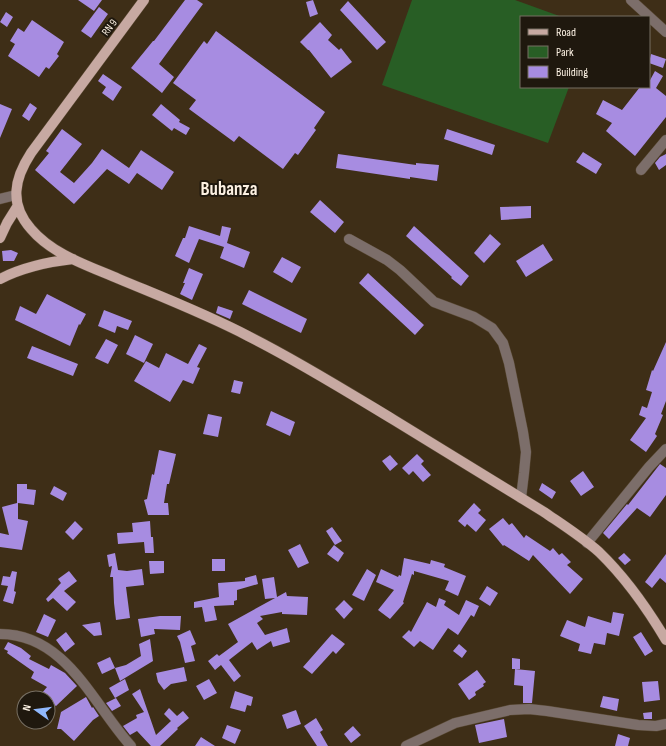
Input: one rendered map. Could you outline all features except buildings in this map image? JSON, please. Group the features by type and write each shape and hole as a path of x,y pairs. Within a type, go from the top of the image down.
{"main road":[{"name":"RN 9","path":"144,0 22,166 16,195 17,207 23,219 40,238 73,259 255,339 326,379 521,498 572,531 599,552 621,575 646,607 666,640"},
{"path":"0,238 17,207"},
{"path":"0,279 31,266 73,259"}],"street":[{"path":"631,0 648,16"},
{"path":"650,17 666,32"},
{"path":"640,170 666,140"},
{"path":"0,199 16,195"},
{"path":"349,239 392,263 434,302 474,317 492,328 503,343 509,363 526,452 521,498"},
{"path":"587,543 649,467 666,449"},
{"path":"0,634 20,636 42,645 66,662 104,709 122,736 131,746"},
{"path":"406,746 455,723 510,710 529,709 547,711 638,725 656,726 666,724"}],"green space":[{"path":"412,0 515,0 559,16 520,16 520,88 569,88 548,143 382,85"}],"district":[{"name":"Bubanza","path":"229,188"}]}
